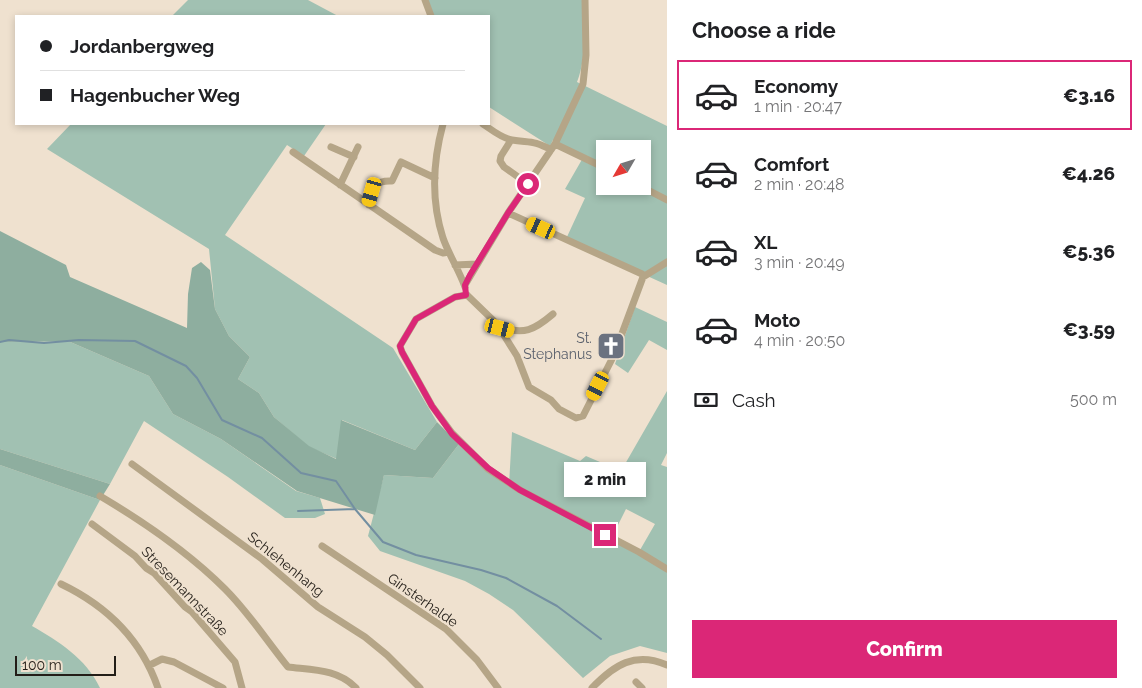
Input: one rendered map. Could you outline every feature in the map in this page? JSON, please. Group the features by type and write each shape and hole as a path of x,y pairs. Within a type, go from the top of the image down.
{"street":[{"path":"424,0 431,15"},
{"path":"465,285 508,213 553,147 583,84 586,55 585,0"},
{"path":"443,125 435,178 436,214 449,252 465,285 466,295 500,328 517,356 529,386 576,418 580,418 614,355 643,276 667,262"},
{"path":"485,125 499,135 511,140 540,143 596,164"},
{"path":"511,140 500,161 504,167 528,184"},
{"path":"331,147 354,157"},
{"path":"340,185 358,147"},
{"path":"293,152 435,250 443,253 449,252"},
{"path":"369,205 376,185 382,181 392,181 401,162 435,178"},
{"path":"651,192 667,200"},
{"path":"508,213 643,276"},
{"path":"455,264 477,264"},
{"path":"466,295 455,297 416,319 400,346 432,406 452,434 496,474 520,490 639,552 667,569"},
{"path":"500,328 523,332 540,325 553,314"},
{"name":"Schlehenhang","path":"132,464 262,559 318,607 380,649 420,688"},
{"path":"100,496 132,515 160,535 209,574 226,590 288,667 334,674 343,677 356,688"},
{"name":"Stresemannstraße","path":"92,524 135,556 192,612 235,662 242,688"},
{"name":"Ginsterhalde","path":"322,546 446,629 477,660 498,688"},
{"path":"61,584 79,592 113,618 138,647 150,665 158,688"},
{"path":"592,688 604,676 629,661 641,658 667,665"},
{"path":"150,665 162,659 174,662 223,688"},
{"path":"636,682 642,688"}],"green space":[{"path":"188,0 308,0 336,15 173,15"},
{"path":"427,0 583,0 584,52 577,82 667,126 667,285 566,239 585,198 565,189 584,156 553,140 550,146 490,108 490,15 433,15"},
{"path":"70,125 325,125 304,156 287,145 225,235 393,348 437,422 415,450 342,420 337,459 309,447 274,417 259,393 238,379 250,357 229,336 215,309 209,249 47,149"},
{"path":"0,231 66,265 70,277 187,328 188,294 192,268 201,262 210,270 215,309 229,336 250,357 238,379 259,393 274,417 309,446 336,459 341,420 415,450 437,422 459,444 433,478 384,475 375,515 297,491 221,439 173,414 149,376 68,341 0,342"},
{"path":"635,307 667,322 667,350 649,340 628,373 615,364"},
{"path":"68,341 149,376 173,414 221,439 296,491 320,498 325,514 315,518 285,518 144,421 110,484 0,449 0,342"},
{"path":"667,391 667,453 661,465 667,467 667,653 640,646 610,656 583,678 513,610 489,594 465,581 380,551 368,536 384,475 433,478 459,444 509,485 512,432 580,461 586,456 621,471","holes":["626,509 655,524 640,550 613,535"]},
{"path":"0,449 110,484 100,500 0,465"},
{"path":"0,465 100,500 32,626 61,644 79,659 94,677 100,688 0,688"}],"waterway":[{"path":"0,342 9,340 44,343 79,340 135,341 186,366 197,378 222,420 262,438 301,473 336,481 355,509"},
{"path":"298,511 355,509 383,542 416,555 481,570 506,578 557,606 601,639"}],"place":[{"name":"St. Stephanus","path":"611,346"}],"route":[{"path":"528,184 470,275 465,285 466,295 455,297 416,319 400,346 416,380 452,434 488,468 520,490 605,535"}]}
